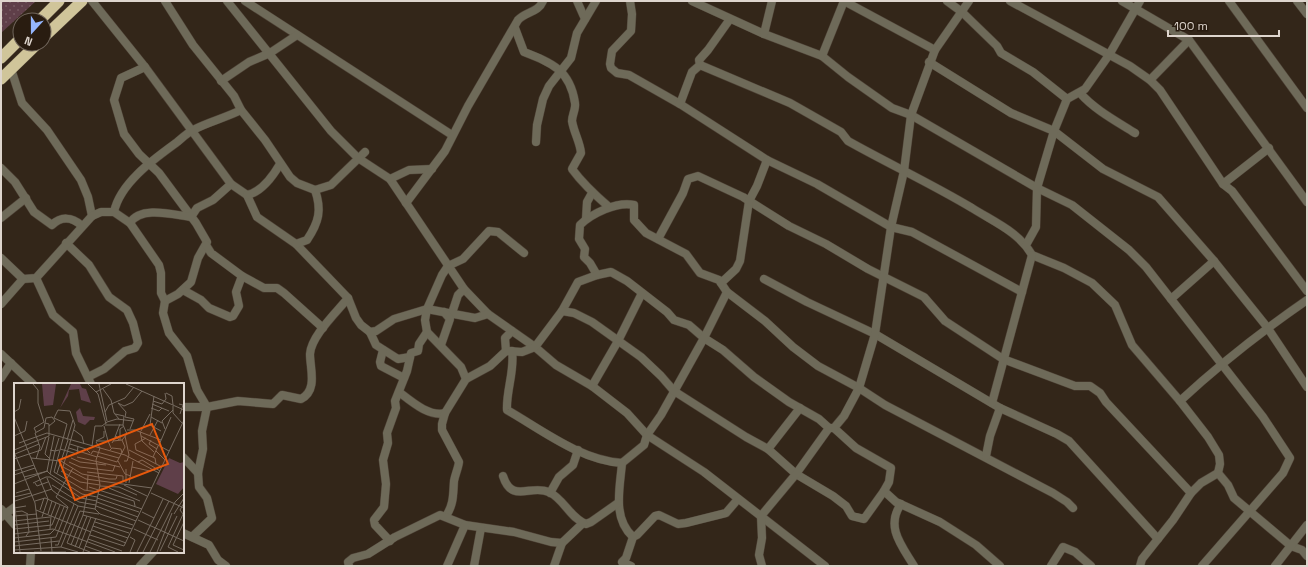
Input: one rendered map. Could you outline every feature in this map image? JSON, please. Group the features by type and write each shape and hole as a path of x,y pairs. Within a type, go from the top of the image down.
{"highway":[{"path":"48,12 59,1"},
{"path":"52,29 82,1"},
{"path":"1,58 12,47"},
{"path":"1,79 29,52"}],"street":[{"path":"92,1 145,67 231,184 247,195 257,217 296,244 348,298 361,325 370,332 376,345 398,359 410,357"},
{"path":"165,1 193,45 234,96 241,110 265,140 280,164 297,183 315,190 331,185 362,155"},
{"path":"227,1 331,131 390,179 464,289 488,314 535,347 556,365 592,386 627,413 647,435 704,472 825,566"},
{"path":"244,1 452,135"},
{"path":"406,203 445,151 452,135 505,40 520,17 536,10 543,1"},
{"path":"577,1 585,19"},
{"path":"536,142 537,125 542,99 549,86 571,58 577,33 596,1"},
{"path":"630,1 632,31 612,51 610,64 611,68 617,73 629,75 680,104 766,160 817,184 891,227 912,232 1022,292"},
{"path":"692,1 764,34 822,56 848,77 892,108 911,115 1038,188 1072,205 1129,250 1146,267 1194,329 1222,362 1275,433 1290,458 1288,465 1282,473 1202,566"},
{"path":"764,34 772,1"},
{"path":"822,56 844,1 935,50"},
{"path":"947,1 962,12 997,46 1001,53 1033,72 1067,99"},
{"path":"762,566 759,555 762,538 761,516 832,428 844,416 859,388 875,334 885,276 891,227 904,171 911,115 935,50 969,1"},
{"path":"1010,1 1130,66 1150,80 1160,90 1223,184 1232,191 1307,291"},
{"path":"1122,1 1135,10 1189,40 1307,202"},
{"path":"1026,245 1036,227 1038,188 1054,131 1067,99 1085,89 1109,55 1140,1"},
{"path":"1229,1 1307,108"},
{"path":"1297,1 1307,14"},
{"path":"700,65 699,60 730,19"},
{"path":"514,28 524,52 547,61 561,70 567,77 575,104 572,119 574,135 581,153 572,169 592,192 609,207"},
{"path":"221,81 249,62 270,53 297,35"},
{"path":"1150,80 1189,40"},
{"path":"930,62 1011,113 1054,131 1103,169 1158,197 1214,261 1267,327 1307,387"},
{"path":"680,104 692,72 700,65"},
{"path":"700,65 790,103 841,132 848,141 932,185 1013,233 1026,245 1032,255 1064,268 1099,288 1115,304 1132,345 1180,400 1208,437 1218,455 1220,464 1218,473 1202,483 1191,493 1173,520 1142,559 1140,566"},
{"path":"145,67 122,78 114,100 124,134 139,154 150,162 191,217 205,238 207,242 206,245 211,252 242,276 264,288 270,287 281,290 323,328"},
{"path":"11,69 22,102 47,130 81,180 88,197 92,216"},
{"path":"1080,93 1087,101 1102,112 1135,133"},
{"path":"114,212 116,204 127,186 150,162 192,131 241,110"},
{"path":"1223,184 1269,148"},
{"path":"721,283 736,269 740,261 749,201 757,186 766,160"},
{"path":"247,195 252,194 272,177 280,164"},
{"path":"1,168 15,182 34,212 52,225 57,220 70,218 76,220 81,225"},
{"path":"390,179 409,170 432,169"},
{"path":"658,239 683,193 688,179 698,176 749,201 789,226 826,244 856,262 924,297 945,321 1003,359 1075,386 1090,386 1100,393 1106,402 1191,493"},
{"path":"191,217 197,208 213,200 231,184"},
{"path":"296,244 307,240 319,213 320,205 315,190"},
{"path":"586,219 587,202 592,192"},
{"path":"1,218 26,198"},
{"path":"596,275 590,263 584,257 585,249 579,239 580,225 586,219 609,207 634,204 634,220 646,233 686,254 700,273 721,283 728,292 765,321 770,328 805,356 885,405 986,456 1053,493 1073,508"},
{"path":"1,304 23,279 36,278 81,225 92,216 100,212 114,212 130,223 159,265 161,293 165,301 162,313 169,333 187,356 199,396 207,406 202,431 203,449 198,473 199,487 207,498 212,518 192,537"},
{"path":"130,223 132,219 152,212 191,217"},
{"path":"466,379 461,367 427,332 425,320 432,296 448,266 463,259 489,231 498,232 524,253"},
{"path":"36,278 53,315 72,332 76,353 90,380 125,351 135,348 138,343 138,337 127,310 109,297 89,265 66,243"},
{"path":"165,301 183,290 191,282 198,258 206,245"},
{"path":"992,403 1032,255"},
{"path":"1,258 23,279"},
{"path":"1171,299 1214,261"},
{"path":"446,516 452,506 455,492 454,480 459,462 442,430 442,424 445,413 466,379 490,366 509,351 522,352 535,347 562,311 578,282 596,275 611,272 627,281 667,312 674,320 689,326 704,338 735,358 754,377 832,428 856,448 891,468 889,482 862,520 852,516 846,506 833,496 796,474 768,449 746,437 674,391 662,376 641,357 592,322 574,313 562,311"},
{"path":"183,290 201,300 209,308 230,317 233,316 239,306 236,292 242,276"},
{"path":"764,279 807,302 875,334 1000,408 1057,434 1073,444 1158,540"},
{"path":"441,345 450,319 448,312 458,295 464,289"},
{"path":"512,330 505,338 514,361 509,383 507,410 578,450 612,462 622,463 644,445 647,435 661,415 728,292"},
{"path":"592,386 618,341 642,293"},
{"path":"184,408 238,401 273,404 282,395 301,400 304,398 309,392 312,383 310,354 312,347 323,328 348,298"},
{"path":"1180,400 1222,362 1267,327 1307,300"},
{"path":"370,332 376,331 394,319 427,309 475,318 488,314"},
{"path":"390,540 375,525 374,520 384,507 385,502 386,484 383,460 388,443 387,433 407,371 411,352 418,351 419,344 427,332"},
{"path":"383,350 380,362 381,366 404,378"},
{"path":"1,354 32,383"},
{"path":"1,378 11,363"},
{"path":"399,392 412,403 437,415 445,413"},
{"path":"768,449 800,408"},
{"path":"986,456 990,436 1000,408"},
{"path":"550,493 559,476 573,465 578,450"},
{"path":"184,458 198,473"},
{"path":"622,463 618,503 625,529 633,537"},
{"path":"1218,473 1228,485 1234,498 1291,546 1302,550 1307,556"},
{"path":"502,476 506,484 512,490 527,492 538,489 550,493 584,523"},
{"path":"884,491 901,504 935,518 976,545 1000,566"},
{"path":"631,566 621,564 626,558 633,537 637,535 654,516 659,515 678,524 686,523 726,513 738,499"},
{"path":"554,566 562,543 584,523 591,522 618,503"},
{"path":"901,504 895,512 897,537 914,566"},
{"path":"14,508 3,513 14,524"},
{"path":"349,566 348,562 353,558 368,554 390,540 437,515 446,516 465,526 514,532 551,542 562,543"},
{"path":"1275,566 1307,525"},
{"path":"447,566 465,526"},
{"path":"474,566 481,528"},
{"path":"184,533 209,545 217,563 226,566"},
{"path":"1050,566 1063,547 1075,552 1091,566"},
{"path":"30,566 31,553"},
{"path":"142,566 153,553"}],"shaded area":[{"path":"1,1 36,1 24,12 12,12 12,23 1,33"}]}
